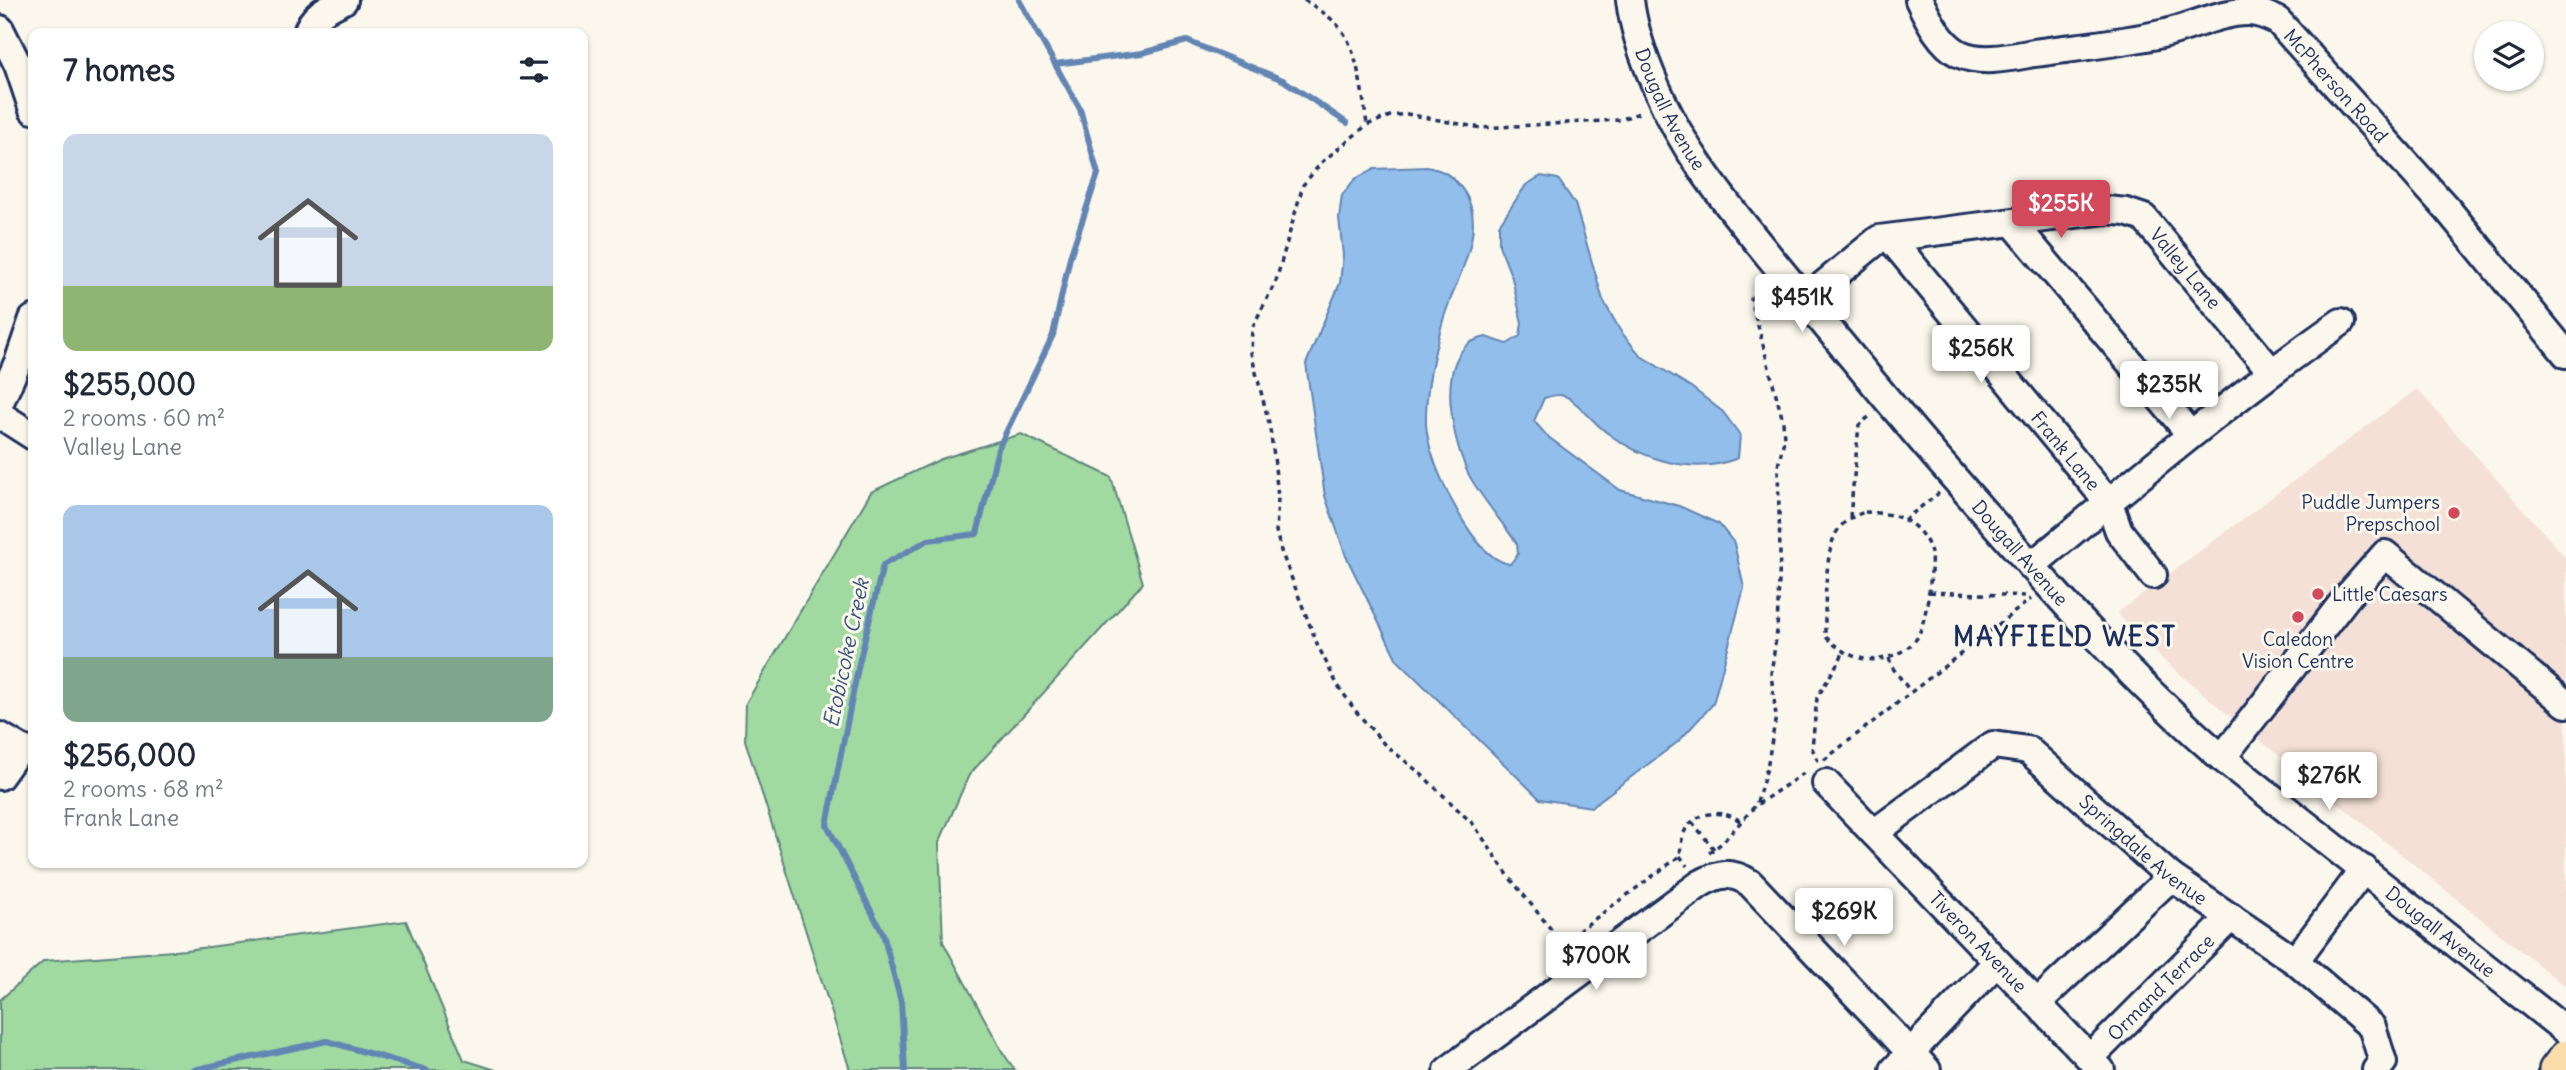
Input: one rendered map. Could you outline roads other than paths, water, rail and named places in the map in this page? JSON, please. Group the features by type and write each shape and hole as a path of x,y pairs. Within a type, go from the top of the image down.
{"main road":[{"path":"2556,1070 2566,1057"}],"street":[{"path":"308,28 310,23 324,10 344,0"},
{"name":"Dougall Avenue","path":"1630,0 1640,41 1665,104 1698,164 1888,401 2073,614 2177,719 2222,758 2566,1031"},
{"name":"McPherson Road","path":"1919,0 1950,47 1959,54 1985,59 2168,33 2237,13 2250,12 2269,16 2278,22 2448,210 2566,354"},
{"path":"0,29 18,65 28,95"},
{"name":"Valley Lane","path":"1805,300 1879,239 2107,210 2126,212 2144,218 2271,371"},
{"path":"2013,222 2190,434"},
{"name":"Frank Lane","path":"1890,238 2109,503 2119,531 2152,575"},
{"path":"2031,566 2190,434 2271,371 2341,322"},
{"path":"0,402 28,334"},
{"path":"0,415 28,433"},
{"path":"2222,758 2347,597 2385,554 2566,704"},
{"name":"Springdale Avenue","path":"1874,833 1993,745 2028,750 2171,877 2295,961 2372,1027 2383,1062 2376,1070"},
{"path":"0,776 18,746"},
{"name":"Tiveron Avenue","path":"1817,776 2096,1064"},
{"path":"2295,961 2364,869"},
{"path":"1448,1070 1700,884 1718,875 1731,874 1750,883 1910,1064 1997,962"},
{"path":"2037,1003 2171,877"},
{"name":"Ormand Terrace","path":"2096,1064 2231,917"}],"water":[{"path":"1427,167 1444,172 1458,184 1468,200 1473,217 1468,253 1447,307 1433,361 1428,386 1427,435 1438,470 1454,504 1480,545 1494,558 1510,564 1518,554 1517,544 1466,469 1456,439 1450,402 1451,384 1460,353 1471,342 1486,337 1507,344 1520,336 1522,323 1512,278 1499,245 1499,225 1526,185 1541,176 1558,179 1575,204 1603,300 1621,332 1641,356 1691,387 1723,412 1740,435 1738,458 1721,463 1687,465 1652,457 1620,442 1564,396 1544,398 1534,421 1547,436 1620,490 1679,506 1719,524 1734,543 1744,588 1713,704 1679,741 1591,807 1540,799 1397,660 1346,556 1325,496 1306,364 1340,283 1343,255 1339,218 1342,195 1355,179 1374,169"}],"waterway":[{"name":"Etobicoke Creek","path":"905,1070 901,1002 883,934 827,825 859,663 883,565 928,540 977,534 998,449 1053,335 1070,257 1098,174 1080,109 1019,0"},
{"path":"1055,64 1142,53 1187,41 1283,80 1347,123"},
{"name":"Etobicoke Creek","path":"193,1070 327,1041 426,1070"}],"place":[{"name":"Puddle Jumpers Prepschool","path":"2454,513"},
{"name":"Little Caesars","path":"2318,594"},
{"name":"Caledon Vision Centre","path":"2298,617"}],"district":[{"name":"MAYFIELD WEST","path":"2065,636"}]}
